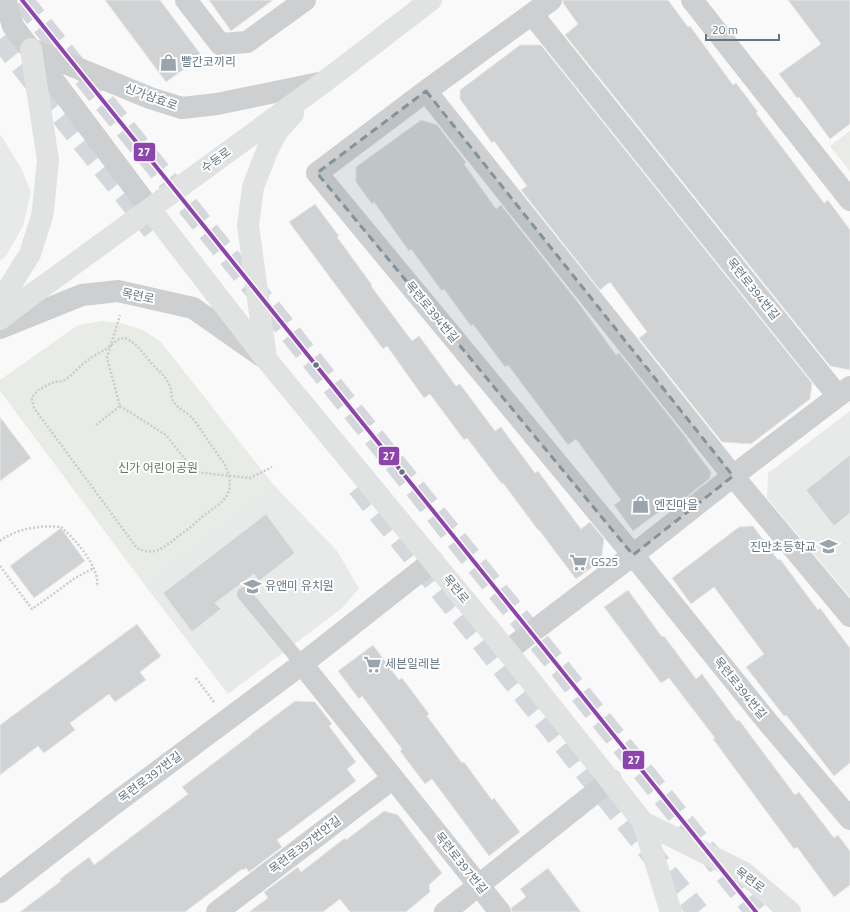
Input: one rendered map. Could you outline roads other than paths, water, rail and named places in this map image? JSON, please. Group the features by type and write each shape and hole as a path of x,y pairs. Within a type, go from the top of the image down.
{"street":[{"name":"신가삼효로","path":"6,0 13,26 150,209"},
{"path":"186,0 220,44 247,42 305,0"},
{"name":"수등로","path":"0,319 324,82 431,0"},
{"name":"목련로394번길","path":"550,0 317,173 634,555 766,720 850,819"},
{"path":"692,0 850,200"},
{"name":"목련로394번길","path":"507,651 634,555 733,476 844,391 532,14"},
{"name":"신가삼효로","path":"31,49 150,98 182,108 217,104 324,82"},
{"path":"0,302 30,254 42,216 48,160 31,49"},
{"path":"266,359 248,225 252,187 267,151 278,130 324,82"},
{"path":"426,91 733,476 850,616"},
{"name":"목련로","path":"150,209 266,359 507,651 643,822 671,912"},
{"name":"목련로","path":"0,328 82,295 118,291 193,308 266,359"},
{"name":"목련로397번길","path":"0,892 110,807 302,664 433,561"},
{"name":"목련로397번길","path":"302,664 392,779 500,912"},
{"name":"목련로397번안길","path":"217,912 392,779"},
{"path":"445,912 610,780"},
{"name":"목련로","path":"643,822 743,872 790,912"}],"lane":[{"path":"244,594 302,664"}],"tunnel":[{"path":"22,0 756,912"},
{"path":"0,39 153,230"},
{"path":"358,487 698,912"}],"place":[{"name":"빨간코끼리","path":"168,62"},
{"name":"엔진마을","path":"641,505"},
{"name":"진만초등학교","path":"829,547"},
{"name":"GS25","path":"578,562"},
{"name":"유앤미 유치원","path":"252,586"},
{"name":"세븐일레븐","path":"372,664"}],"park label":[{"name":"신가 어린이공원","path":"158,468"}]}
